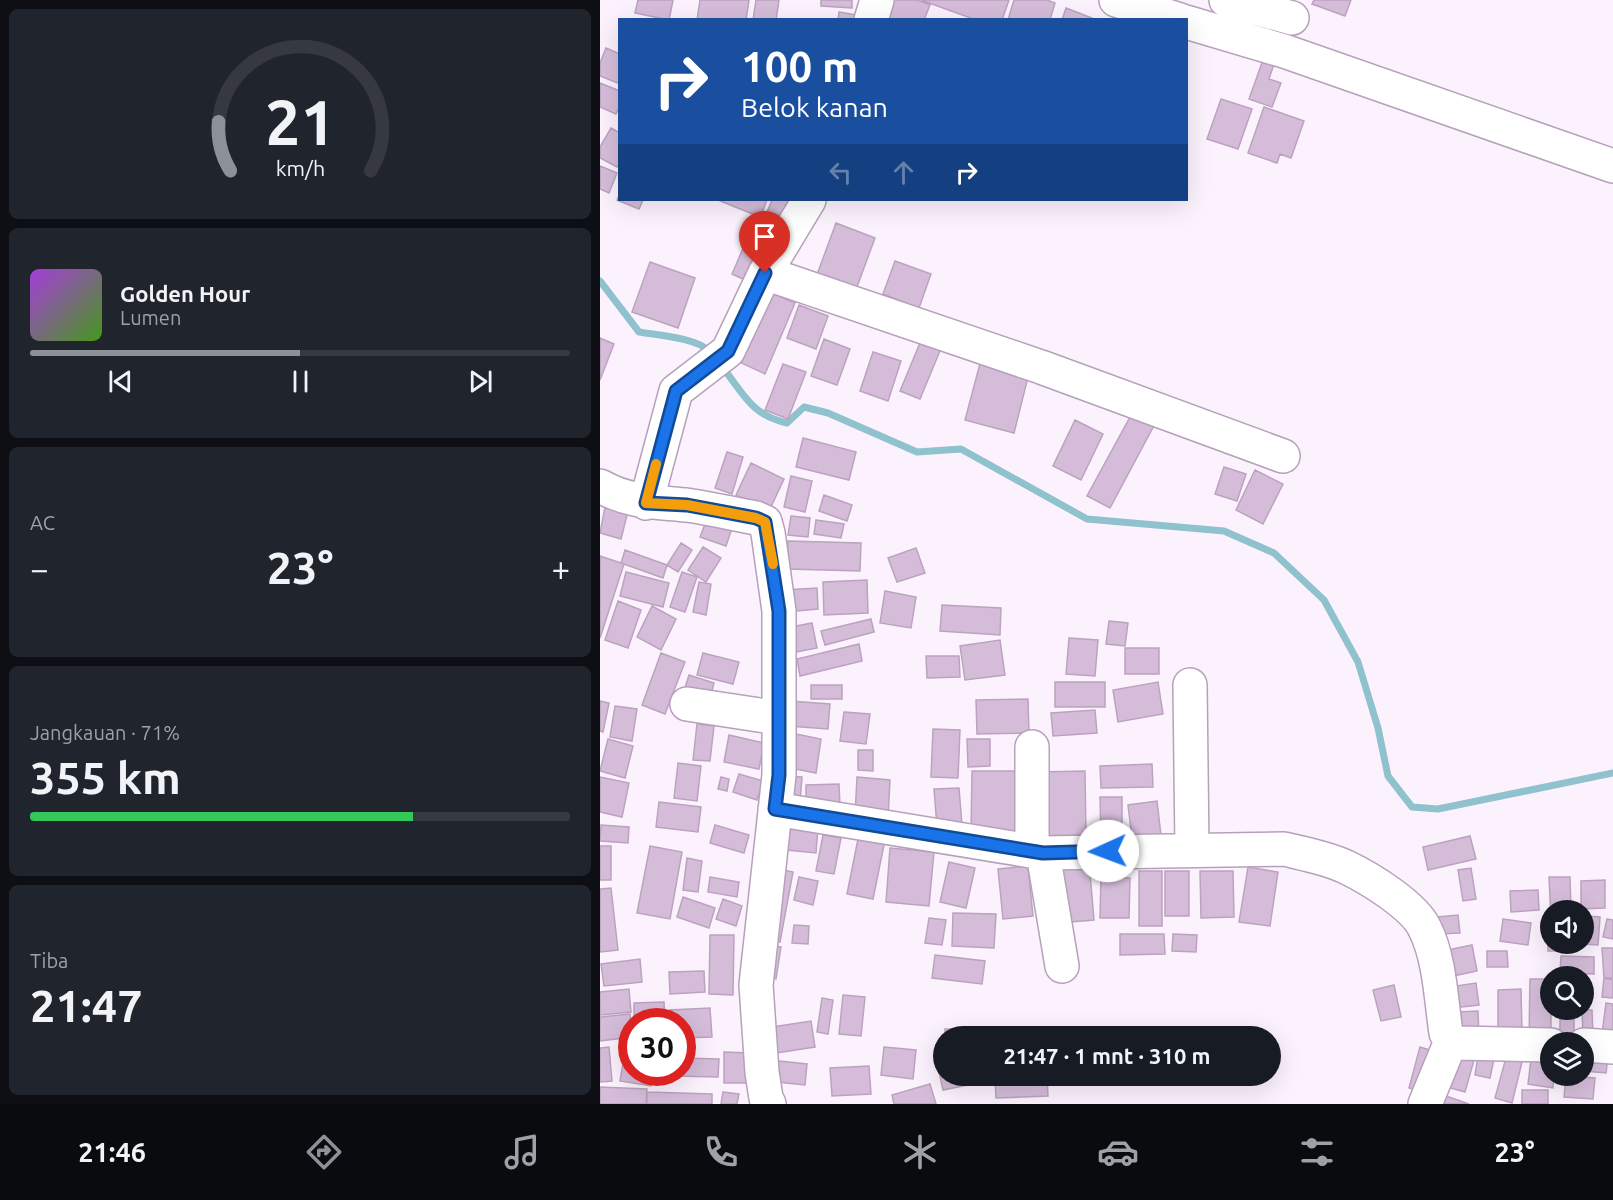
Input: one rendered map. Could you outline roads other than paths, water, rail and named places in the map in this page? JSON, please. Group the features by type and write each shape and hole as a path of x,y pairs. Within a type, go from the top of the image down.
{"street":[{"path":"872,18 877,0"},
{"path":"1116,0 1174,18"},
{"path":"1226,0 1295,9 1284,51"},
{"path":"1188,23 1284,51 1613,166"},
{"path":"646,503 676,391 728,351 765,273 808,201"},
{"path":"765,273 898,321 1041,367 1283,456"},
{"path":"600,486 614,494 646,503 687,505 756,518 765,522 779,611 779,775 756,985 762,1072 769,1104"},
{"path":"1190,685 1192,850"},
{"path":"687,704 779,718"},
{"path":"1032,747 1037,852 1062,966"},
{"path":"775,809 1037,852 1284,849 1314,856 1346,867 1408,908 1425,927 1432,950 1446,1033 1451,1041 1540,1045"},
{"path":"1427,1099 1451,1041"},
{"path":"1594,1046 1613,1047"}],"waterway":[{"path":"600,281 639,332 687,340 697,343 710,352"},
{"path":"723,368 756,409 775,419 787,423 804,407 828,413 917,452 961,449 1087,519 1224,531 1274,553 1324,600 1358,662 1378,728 1388,776 1412,807 1438,809 1613,773"}]}
